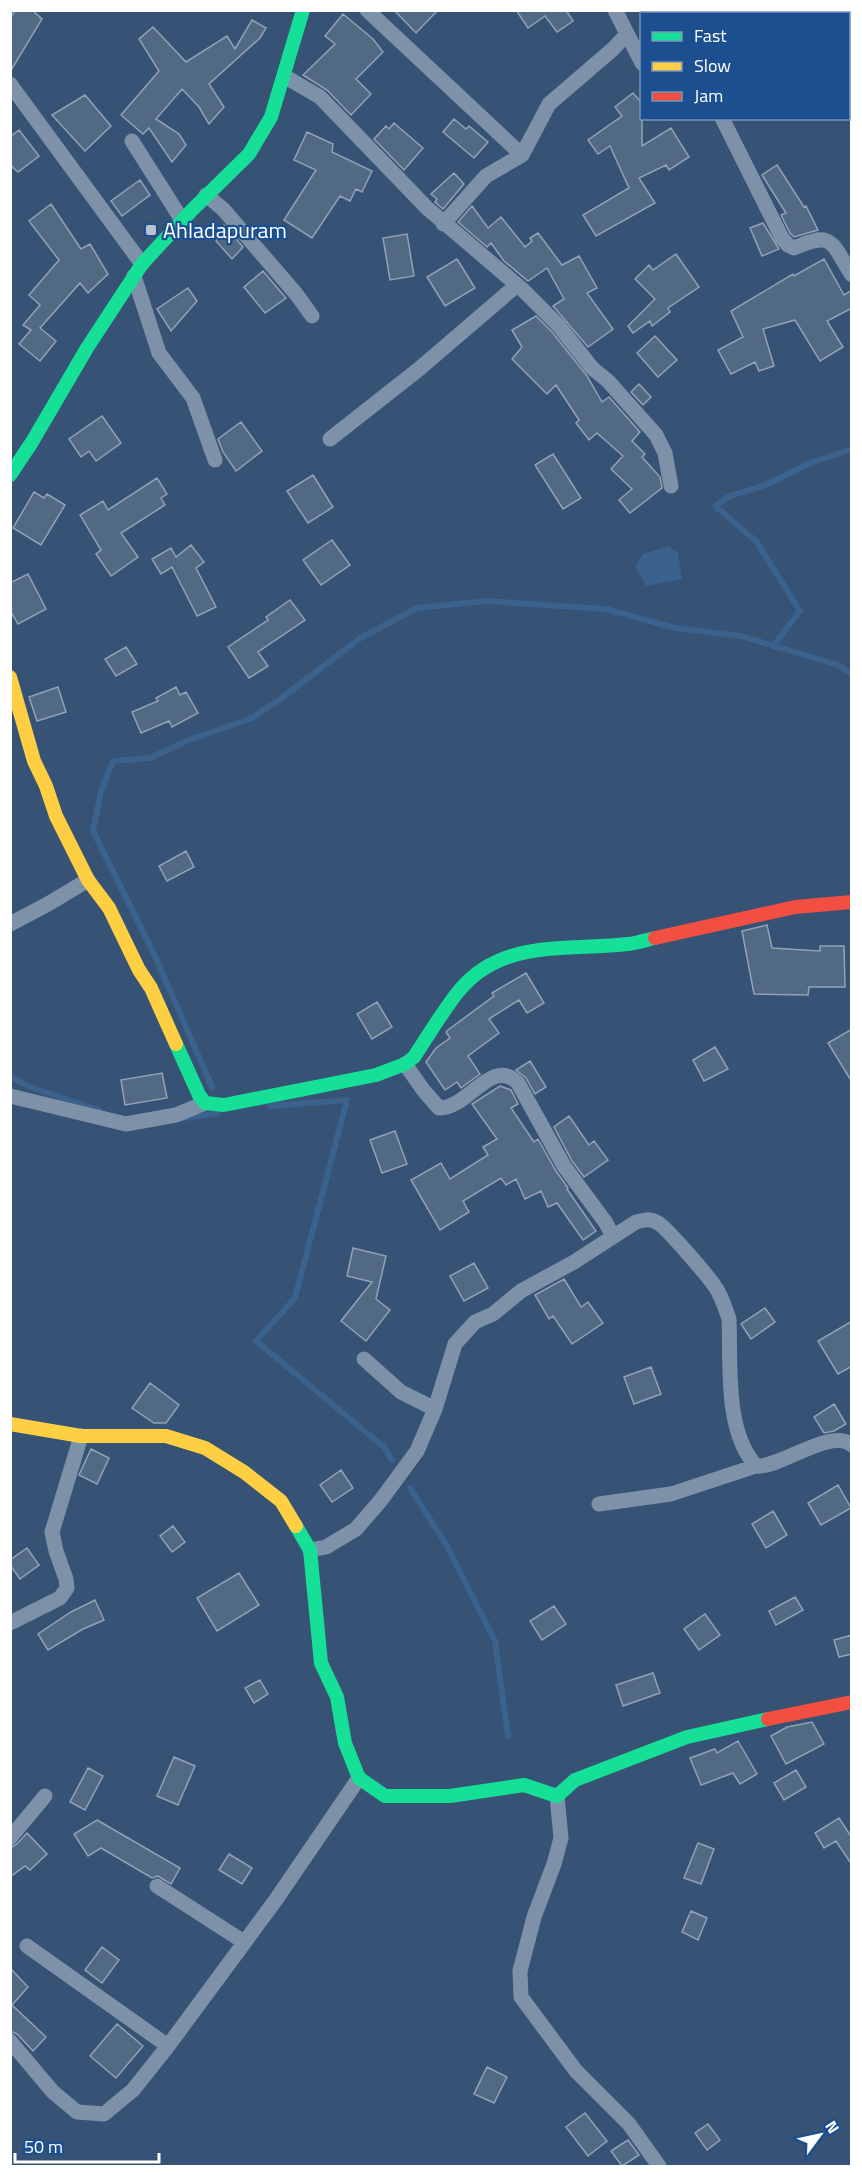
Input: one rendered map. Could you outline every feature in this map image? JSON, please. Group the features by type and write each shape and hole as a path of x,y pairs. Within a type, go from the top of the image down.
{"street":[{"path":"10,475 87,348 138,270 182,220 249,154 270,117 303,10"},
{"path":"367,10 522,154"},
{"path":"615,10 640,59"},
{"path":"443,224 486,176 522,154 549,104 613,49 627,34"},
{"path":"284,76 320,97 443,224 517,285 559,326 592,368 608,381 656,435 665,453 671,486"},
{"path":"10,84 138,270 159,353 193,398 215,460"},
{"path":"723,120 771,218 788,245 794,248 813,239 825,239 831,243 852,275"},
{"path":"132,141 182,220"},
{"path":"206,195 223,209 297,295 312,316"},
{"path":"330,439 419,369 517,285"},
{"path":"10,677 34,761 46,786 56,816 88,880 109,908 122,932 151,988 199,1095 205,1103"},
{"path":"10,924 88,880"},
{"path":"10,1096 126,1124 176,1115 205,1103 224,1105 376,1075 405,1064 414,1057 458,992 473,976 499,960 544,948 629,944 711,923 774,911 852,902"},
{"path":"405,1064 438,1108 451,1106 495,1077 503,1074 511,1076 518,1083 564,1166 614,1237"},
{"path":"310,1550 326,1547 356,1529 381,1500 417,1451 435,1409 454,1344 475,1322 493,1314 521,1291 636,1222 646,1219 658,1223 715,1286 725,1307 729,1319 731,1395 740,1444 756,1466"},
{"path":"364,1359 401,1392 435,1409"},
{"path":"10,1424 81,1436 166,1436 205,1448 244,1472 281,1501 310,1550 321,1663 337,1697 345,1743 359,1778 385,1796 450,1796 524,1785 557,1796"},
{"path":"10,1623 60,1598 67,1588 51,1532 81,1436"},
{"path":"599,1504 671,1494 756,1466 762,1467 807,1448 827,1443 843,1441 852,1445"},
{"path":"557,1796 575,1780 687,1737 810,1709 852,1702"},
{"path":"10,2041 53,2092 77,2112 104,2114 133,2090 168,2046 275,1901 359,1778"},
{"path":"10,1838 45,1796"},
{"path":"557,1796 561,1838 534,1917 520,1971 521,1997 576,2071 629,2124 659,2166"},
{"path":"157,1886 244,1941"},
{"path":"27,1946 168,2046"}],"water":[{"path":"668,546 678,553 682,579 646,586 635,566 643,554"}],"building":[{"path":"16,10 32,10 42,19 10,72 10,18"},
{"path":"394,10 438,10 416,33"},
{"path":"516,10 566,10 573,21 557,32 545,16 528,28"},
{"path":"343,14 373,39 383,52 356,79 371,94 351,115 327,90 303,75 335,44 325,36"},
{"path":"252,20 266,28 260,38 209,84 224,107 209,124 199,107 182,89 156,119 179,134 186,145 172,162 149,128 143,134 121,115 159,71 139,39 153,27 186,62 227,36 235,49"},
{"path":"633,93 640,101 642,146 671,128 689,157 669,170 666,165 639,178 655,203 596,236 583,215 629,188 610,146 598,154 588,140 622,116 615,107"},
{"path":"85,95 111,126 85,151 52,115"},
{"path":"454,119 466,129 469,126 488,142 474,158 443,132"},
{"path":"394,123 423,148 404,170 374,139 386,126 389,129"},
{"path":"19,130 39,156 18,172 10,165 10,137"},
{"path":"307,132 333,144 332,152 372,171 362,192 356,189 350,201 340,196 312,238 284,220 316,170 294,160"},
{"path":"777,165 804,207 806,206 818,230 794,237 790,233 781,215 786,213 762,175"},
{"path":"454,173 464,184 443,209 435,202 437,199 431,194"},
{"path":"140,180 150,195 122,216 111,201"},
{"path":"51,204 81,249 90,244 108,274 88,293 80,283 40,328 56,341 40,361 19,344 31,330 23,325 40,305 29,295 59,260 29,221"},
{"path":"472,206 488,228 501,217 525,247 532,241 530,238 538,233 562,265 579,256 597,288 587,293 613,329 588,347 553,306 564,299 547,268 528,281 504,261 491,243 487,247 458,222"},
{"path":"763,223 779,249 762,256 750,228"},
{"path":"224,225 243,247 232,259 216,241"},
{"path":"407,234 414,276 390,280 383,238"},
{"path":"676,254 699,287 668,308 670,312 652,326 650,321 633,333 628,326 655,299 635,279 649,265 653,270"},
{"path":"457,259 475,288 445,306 427,277"},
{"path":"824,259 844,295 852,290 852,308 827,321 843,347 820,361 795,320 763,329 774,366 759,371 755,362 731,374 718,350 743,337 731,311 793,274 794,276"},
{"path":"263,271 286,298 265,313 244,287"},
{"path":"188,288 197,301 171,331 157,309"},
{"path":"536,316 552,332 587,376 602,402 609,397 640,432 632,441 645,454 642,457 660,477 662,488 630,513 619,500 632,489 611,469 623,456 597,433 589,440 576,423 579,420 556,385 547,394 512,359 522,347 512,330"},
{"path":"655,336 677,360 658,377 637,353"},
{"path":"639,384 651,397 643,405 631,392"},
{"path":"102,416 121,443 96,461 89,451 81,457 69,439"},
{"path":"241,422 262,451 236,471 223,452 218,439"},
{"path":"553,454 581,498 563,509 535,465"},
{"path":"313,475 333,507 308,523 287,491"},
{"path":"157,478 167,494 161,498 165,505 121,533 138,557 111,576 96,554 101,550 80,515 103,501 108,510"},
{"path":"34,492 44,498 47,494 65,505 41,545 13,528"},
{"path":"332,540 350,565 321,585 303,560"},
{"path":"191,545 204,562 196,568 216,607 197,616 172,567 161,574 152,559 171,548 176,557"},
{"path":"28,574 46,609 18,624 10,610 10,583"},
{"path":"290,600 305,620 258,652 268,666 249,678 228,647 268,620 266,617"},
{"path":"126,647 137,664 116,676 105,659"},
{"path":"58,687 66,712 37,721 29,697"},
{"path":"176,687 180,695 186,692 198,713 172,727 169,721 141,733 132,712 158,701 156,698"},
{"path":"186,851 194,867 167,881 159,866"},
{"path":"767,925 772,948 820,951 820,946 844,946 845,987 809,987 808,995 754,994 742,931"},
{"path":"526,973 544,1003 527,1013 519,1000 489,1019 499,1033 468,1056 480,1074 461,1088 457,1082 445,1090 426,1062 436,1048 450,1038 446,1032 494,996 492,993"},
{"path":"377,1002 392,1027 372,1039 357,1014"},
{"path":"852,1029 852,1082 828,1043"},
{"path":"715,1047 728,1069 704,1081 693,1060"},
{"path":"530,1061 546,1087 535,1094 526,1078 516,1070"},
{"path":"162,1073 167,1098 125,1105 121,1080"},
{"path":"500,1086 511,1090 518,1104 511,1108 534,1142 538,1139 567,1189 596,1231 583,1240 557,1203 548,1207 541,1191 525,1199 516,1179 506,1185 501,1178 463,1201 469,1212 440,1230 411,1180 441,1163 450,1179 488,1155 483,1147 497,1139 472,1104"},
{"path":"569,1116 589,1145 594,1141 608,1160 584,1177 572,1161 554,1127"},
{"path":"395,1131 407,1164 382,1173 370,1140"},
{"path":"353,1248 386,1256 376,1299 390,1310 366,1341 341,1321 372,1282 347,1276"},
{"path":"474,1263 488,1288 464,1301 450,1276"},
{"path":"564,1279 581,1307 588,1302 603,1323 572,1344 553,1316 549,1319 535,1295"},
{"path":"765,1308 775,1322 751,1339 741,1324"},
{"path":"852,1321 852,1366 838,1374 818,1341"},
{"path":"651,1367 661,1394 634,1404 624,1377"},
{"path":"150,1383 179,1405 166,1423 154,1423 132,1408"},
{"path":"834,1404 846,1424 834,1431 824,1433 814,1417"},
{"path":"91,1449 109,1458 97,1484 79,1475"},
{"path":"341,1470 353,1488 332,1502 320,1485"},
{"path":"838,1485 851,1508 821,1525 808,1503"},
{"path":"773,1511 787,1535 766,1548 752,1524"},
{"path":"173,1526 185,1542 172,1552 160,1536"},
{"path":"27,1548 39,1565 20,1579 10,1565 10,1560"},
{"path":"239,1573 259,1605 217,1631 197,1598"},
{"path":"795,1597 803,1610 776,1625 769,1611"},
{"path":"95,1600 104,1620 83,1629 48,1650 38,1634 71,1612"},
{"path":"554,1606 566,1624 542,1640 530,1621"},
{"path":"705,1614 720,1635 699,1650 684,1629"},
{"path":"852,1635 852,1654 839,1657 834,1640"},
{"path":"653,1673 660,1693 623,1706 616,1685"},
{"path":"260,1680 268,1694 254,1703 245,1688"},
{"path":"812,1722 824,1744 786,1764 771,1736 787,1727"},
{"path":"738,1741 757,1774 740,1784 733,1773 701,1785 690,1758 715,1749 717,1753"},
{"path":"174,1757 195,1766 178,1805 157,1796"},
{"path":"88,1768 103,1776 85,1810 70,1802"},
{"path":"796,1770 806,1787 784,1800 774,1783"},
{"path":"839,1818 852,1838 852,1865 836,1841 824,1848 815,1833"},
{"path":"97,1820 180,1868 171,1884 158,1876 152,1878 101,1848 88,1856 74,1834"},
{"path":"27,1833 47,1854 30,1870 25,1866 10,1877 10,1848"},
{"path":"698,1843 714,1849 701,1884 684,1878"},
{"path":"229,1854 252,1868 242,1884 219,1870"},
{"path":"691,1911 707,1918 698,1940 682,1932"},
{"path":"102,1947 119,1960 102,1983 85,1970"},
{"path":"10,1968 28,1987 12,2005 46,2037 33,2051 17,2034 10,2031"},
{"path":"117,2024 143,2046 116,2078 90,2056"},
{"path":"487,2067 507,2077 494,2103 474,2094"},
{"path":"585,2113 607,2141 588,2156 566,2127"},
{"path":"708,2124 720,2140 707,2150 695,2133"},
{"path":"628,2140 639,2155 622,2166 611,2151"}],"waterway":[{"path":"773,646 800,611 756,541 715,506 730,496 766,485 810,463 852,449"},
{"path":"212,1087 155,956 93,831 101,792 113,761 150,758 189,740 252,718 359,639 417,608 487,601 606,609 675,628 741,636 838,665 852,674"},
{"path":"10,1077 30,1087 99,1110"},
{"path":"270,1106 347,1100 295,1298 256,1341 384,1447 392,1460"},
{"path":"184,1118 218,1113"},
{"path":"410,1488 447,1546 495,1641 508,1736"}],"traffic: fast":[{"path":"10,475 87,348 142,264 192,210 249,154 271,117 303,10"},
{"path":"176,1044 199,1095 205,1103 224,1105 376,1075 405,1064 414,1057 458,992 475,975 494,963 536,950 628,944 655,938"},
{"path":"296,1526 310,1550 321,1663 337,1697 345,1743 359,1778 385,1796 450,1796 524,1785 557,1796 575,1780 687,1737 768,1719"}],"traffic: slow":[{"path":"10,677 34,761 46,786 56,816 88,880 109,908 139,970 151,988 176,1044"},
{"path":"10,1424 81,1436 166,1436 205,1448 244,1472 281,1501 296,1526"}],"traffic: jam":[{"path":"655,938 795,907 852,902"},
{"path":"768,1719 852,1702"}],"place":[{"name":"Ahladapuram","path":"151,230"}]}
